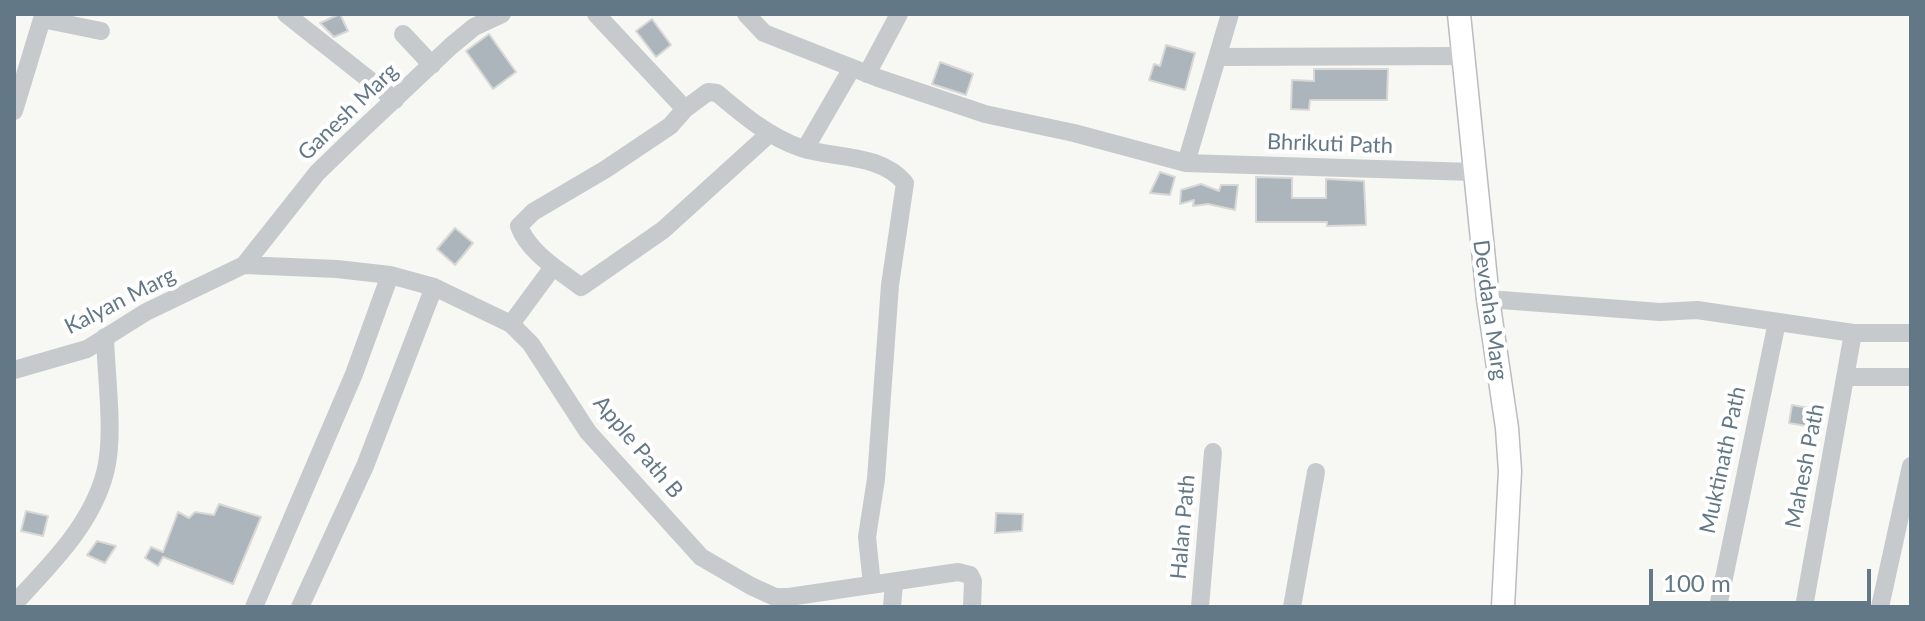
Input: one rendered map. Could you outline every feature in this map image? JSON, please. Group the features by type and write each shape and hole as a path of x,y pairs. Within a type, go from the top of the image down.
{"main road":[{"name":"Devdaha Marg","path":"1459,14 1473,172 1507,428 1510,471 1503,607"}],"street":[{"path":"286,14 395,100"},
{"name":"Ganesh Marg","path":"244,265 317,173 474,27 502,14"},
{"path":"596,14 685,109"},
{"name":"Bhrikuti Path","path":"746,14 764,33 860,71 985,114 1074,133 1186,163 1473,172"},
{"path":"805,149 899,14"},
{"path":"1186,163 1230,14"},
{"path":"14,111 42,17 101,31"},
{"path":"403,34 432,65"},
{"path":"1219,57 1463,56"},
{"path":"769,134 663,230 581,287 553,267 525,239 519,226 523,220 670,126 685,109 708,92 717,93 769,134 805,149 850,156 895,172 905,183 890,285 876,479 867,537 872,585"},
{"name":"Apple Path B","path":"244,265 390,275 434,287 511,324 531,344 588,432 701,557 775,597 815,600 872,585 958,572 970,575 973,581 972,607"},
{"name":"Kalyan Marg","path":"14,370 87,349 146,312 244,265"},
{"path":"511,324 553,267"},
{"path":"254,607 354,374 390,275"},
{"path":"300,607 365,466 434,287"},
{"path":"1488,299 1660,312 1697,310 1853,333 1911,333"},
{"name":"Muktinath Path","path":"1718,607 1777,322"},
{"name":"Mahesh Path","path":"1804,607 1853,333"},
{"path":"14,604 75,535 92,506 105,474 109,444 105,337"},
{"path":"1847,377 1911,377"},
{"name":"Halan Path","path":"1200,607 1213,452"},
{"path":"1880,607 1911,466"},
{"path":"1292,607 1316,472"},
{"path":"892,607 894,583"}],"building":[{"path":"340,14 348,31 334,37 320,23"},
{"path":"652,19 671,45 656,57 636,31"},
{"path":"489,34 516,72 493,89 466,51"},
{"path":"1166,45 1195,53 1185,90 1149,80 1154,64 1160,66"},
{"path":"940,62 973,74 966,95 932,84"},
{"path":"1314,69 1388,69 1387,100 1310,100 1309,110 1291,109 1292,80 1314,81"},
{"path":"1160,172 1175,177 1170,195 1150,193"},
{"path":"1256,177 1292,178 1292,198 1326,198 1326,179 1364,181 1366,225 1256,222"},
{"path":"1201,184 1219,191 1221,185 1238,185 1235,210 1208,204 1193,206 1194,200 1180,204 1181,190"},
{"path":"455,228 473,243 455,265 437,249"},
{"path":"1792,405 1820,410 1818,428 1789,423"},
{"path":"219,504 261,517 233,584 163,557 158,566 145,558 151,547 163,552 178,512 189,518 195,512 214,515"},
{"path":"26,511 48,516 43,536 21,531"},
{"path":"996,513 1023,514 1022,531 995,533"},
{"path":"97,541 116,546 105,563 87,555"}]}
